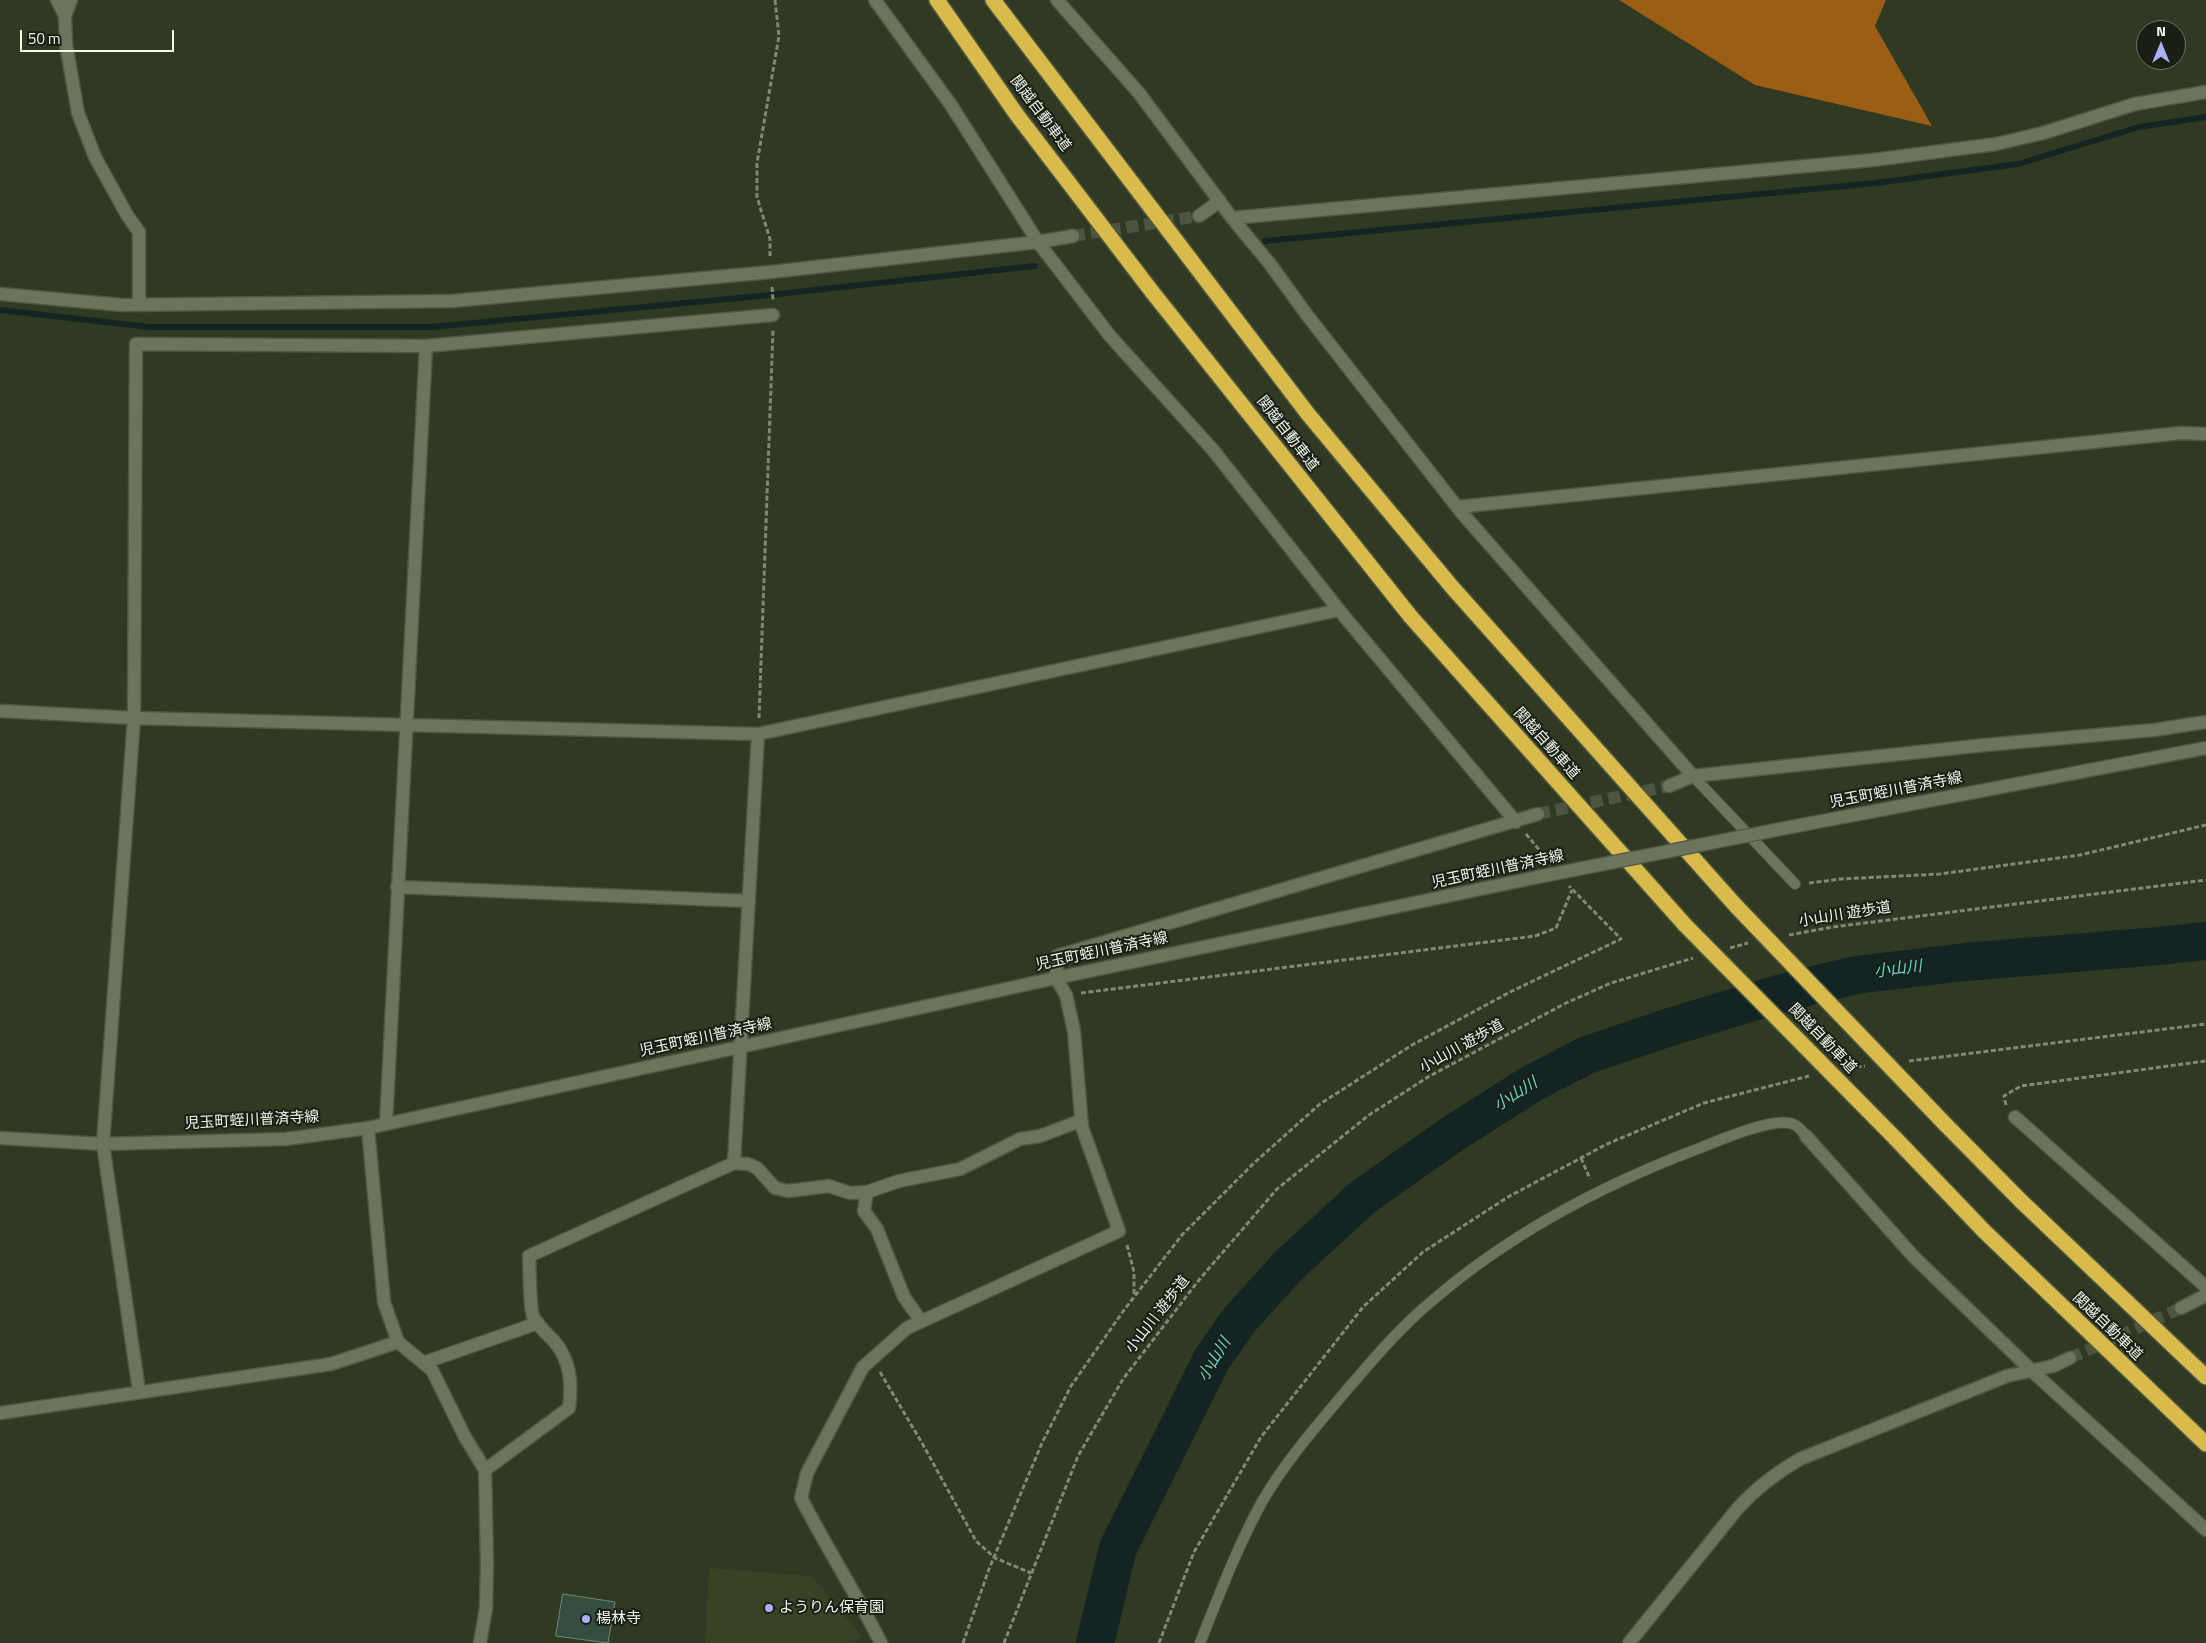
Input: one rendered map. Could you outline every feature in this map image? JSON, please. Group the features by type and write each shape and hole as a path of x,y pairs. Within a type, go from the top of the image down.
{"highway":[{"name":"関越自動車道","path":"937,0 1018,115 1147,285 1411,617 1685,925 1984,1231 2147,1390 2206,1444"},
{"name":"関越自動車道","path":"993,0 1308,414 1452,587 1736,906 2021,1201 2206,1377"}],"street":[{"path":"58,0 65,16 66,44 78,114 94,156 127,215 139,232 139,305"},
{"path":"65,16 71,0"},
{"path":"875,0 951,105 1038,242 1110,336 1213,450 1339,610 1516,822"},
{"path":"1057,0 1140,93 1232,218 1270,264 1307,315 1457,506 1693,776"},
{"path":"1232,218 1873,160 1987,145 2043,133 2135,104 2206,92"},
{"path":"1198,216 1220,201"},
{"path":"0,294 139,305 452,301 771,276 1073,236"},
{"path":"139,1391 103,1144 134,718 136,344 426,346 773,311"},
{"path":"386,1124 405,724 426,346"},
{"path":"1457,506 2180,433 2206,434"},
{"path":"0,711 134,718 758,734 1339,610"},
{"path":"1669,786 1693,776 1985,745 2154,730 2206,722"},
{"path":"734,1163 758,734"},
{"name":"児玉町蛭川普済寺線","path":"0,1138 103,1144 286,1139 368,1128 1056,978 1538,877 2206,748"},
{"path":"881,1643 801,1498 807,1473 863,1367 907,1328 1119,1231 1080,1121 1074,1031 1066,995 1056,978 1057,956 1538,814"},
{"path":"397,887 749,901"},
{"path":"2015,1117 2206,1287"},
{"path":"486,1470 569,1408 572,1384 568,1366 555,1342 533,1316 529,1256 734,1163 748,1164 757,1168 776,1188 788,1191 829,1186 850,1193 867,1192 899,1182 960,1169 1020,1139 1040,1136 1080,1121"},
{"path":"368,1128 384,1302 398,1342 432,1370 465,1437 486,1470 487,1582 486,1608 480,1643"},
{"path":"1806,1136 1914,1257 2032,1371 2206,1530"},
{"path":"867,1192 864,1211 877,1229 904,1297 921,1321"},
{"path":"2181,1308 2206,1295"},
{"path":"423,1363 538,1323"},
{"path":"0,1413 331,1364 398,1342"},
{"path":"1629,1643 1738,1508 1757,1488 1777,1472 1800,1459 2007,1376 2053,1366 2070,1358"}],"lane":[{"path":"1693,776 1795,884"},
{"path":"1200,1643 1239,1548 1264,1498 1328,1412 1399,1331 1432,1300 1478,1263 1523,1234 1568,1208 1643,1170 1720,1140 1778,1123 1790,1123 1799,1127 1806,1136"}],"path":[{"path":"758,734 773,311 770,239 757,197 757,163 779,36 775,0"},
{"path":"1516,822 1547,860"},
{"path":"1795,884 1841,879 1940,874 2080,855 2206,825"},
{"name":"小山川 遊歩道","path":"1786,936 1833,927 2206,880"},
{"path":"963,1643 1042,1443 1071,1386 1134,1296 1182,1234 1255,1162 1320,1104 1412,1045 1512,991 1621,939 1566,882"},
{"path":"1066,995 1535,936 1556,928 1572,890"},
{"path":"1729,948 1758,941"},
{"name":"小山川 遊歩道","path":"1004,1643 1078,1456 1123,1379 1199,1280 1277,1189 1369,1115 1428,1078 1566,1003 1610,983 1700,956"},
{"path":"1905,1061 2206,1024"},
{"path":"2015,1117 2006,1107 2004,1096 2021,1086 2206,1061"},
{"path":"1848,1068 1867,1066"},
{"path":"1159,1643 1194,1552 1262,1437 1363,1307 1423,1252 1508,1196 1607,1144 1704,1103 1811,1076"},
{"path":"1581,1158 1585,1170"},
{"path":"1119,1231 1129,1248 1134,1272 1134,1296"},
{"path":"872,1359 922,1443 976,1541 995,1558 1031,1572"}],"shaded area":[{"path":"1619,0 1886,0 1875,26 1932,126 1755,85"},
{"path":"709,1568 812,1576 863,1638 843,1643 705,1643"}],"building":[{"name":"楊林寺","path":"563,1594 615,1602 608,1643 556,1636"}],"waterway":[{"path":"1265,241 1876,183 2018,164 2139,127 2206,117"},
{"path":"0,310 149,327 432,327 760,296 1035,266"},
{"name":"小山川","path":"1095,1643 1118,1548 1212,1359 1240,1319 1289,1265 1363,1197 1454,1133 1531,1084 1587,1055 1667,1028 1782,993 1856,975 1965,962 2206,941"}],"tunnel":[{"path":"1073,236 1199,216"},
{"path":"1538,814 1669,786"},
{"path":"2070,1358 2181,1308"}],"place":[{"name":"ようりん保育園","path":"769,1608"},
{"name":"楊林寺","path":"586,1619"}]}
